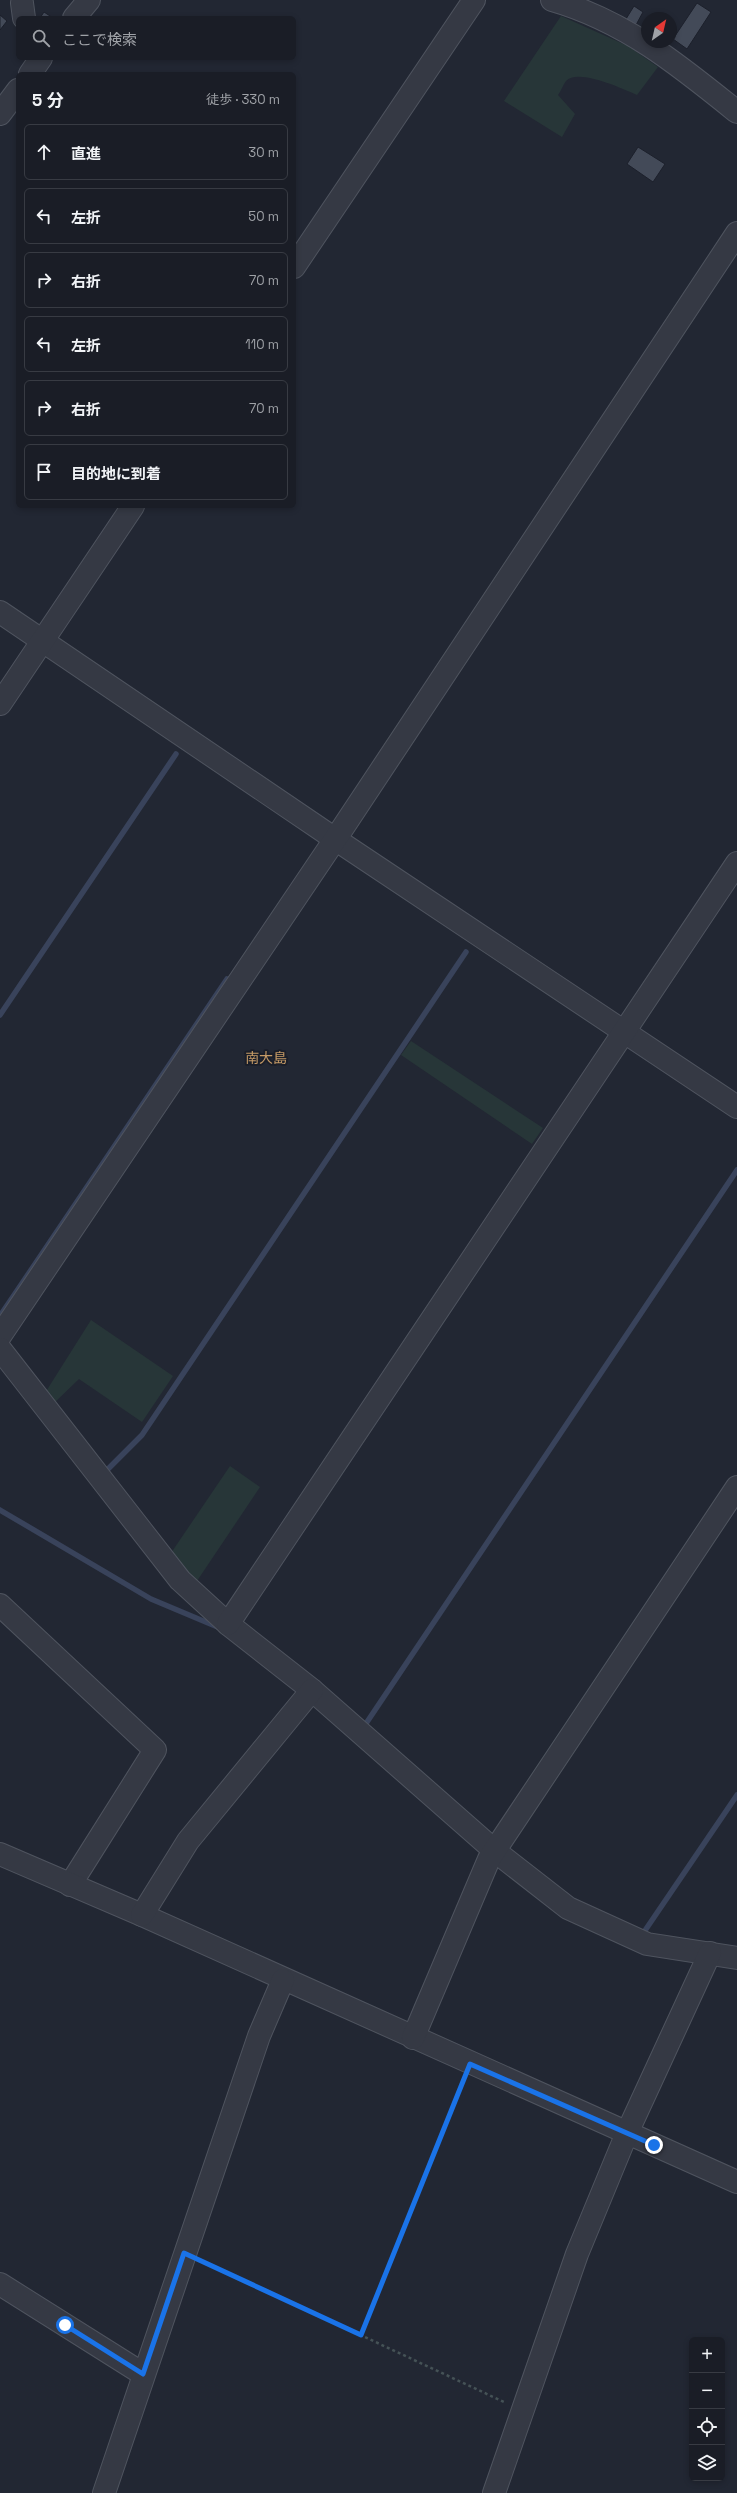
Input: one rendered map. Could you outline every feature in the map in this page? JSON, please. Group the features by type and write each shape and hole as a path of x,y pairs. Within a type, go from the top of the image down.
{"street":[{"path":"76,16 89,0"},
{"path":"296,264 474,0"},
{"path":"552,0 580,4 668,57 737,112"},
{"path":"31,72 40,60"},
{"path":"0,114 16,93"},
{"path":"0,1336 335,840 737,233"},
{"path":"0,704 132,508"},
{"path":"0,612 335,840 625,1031 737,1107"},
{"path":"228,1624 737,863"},
{"path":"0,1349 180,1580 228,1624 312,1690 494,1850 568,1908 647,1944 737,1958"},
{"path":"413,2038 494,1850 737,1487"},
{"path":"0,1605 155,1750 70,1885"},
{"path":"142,1915 188,1841 312,1690"},
{"path":"0,1854 142,1915 470,2064 737,2182"},
{"path":"494,2493 524,2411 577,2254 627,2133 710,1953"},
{"path":"104,2493 184,2253 259,2036 283,1980"},
{"path":"0,2284 143,2374"}],"path":[{"path":"361,2335 470,2064"},
{"path":"184,2253 524,2411"}],"shaded area":[{"path":"561,16 628,46 658,67 637,95 590,78 572,78 566,81 558,95 575,114 562,137 504,101"},
{"path":"411,1041 543,1128 532,1144 401,1055"},
{"path":"91,1320 173,1376 142,1422 79,1379 53,1404 45,1393"},
{"path":"230,1466 260,1487 195,1584 169,1556"}],"building":[{"path":"697,3 711,12 687,49 677,42 677,33"},
{"path":"634,6 643,12 641,12 641,16 636,25 626,19"},
{"path":"44,12 50,16 41,16"},
{"path":"0,15 7,21 0,30"},
{"path":"638,147 665,164 653,182 627,164"}],"waterway":[{"path":"0,1015 176,754"},
{"path":"105,1472 142,1435 466,952"},
{"path":"0,1316 227,979"},
{"path":"365,1725 737,1170"},
{"path":"0,1510 151,1599 220,1628"},
{"path":"644,1932 737,1795"}],"district":[{"name":"南大島","path":"266,1058"}],"route":[{"path":"65,2325 143,2374 184,2253 361,2335 470,2064 654,2145"}]}
